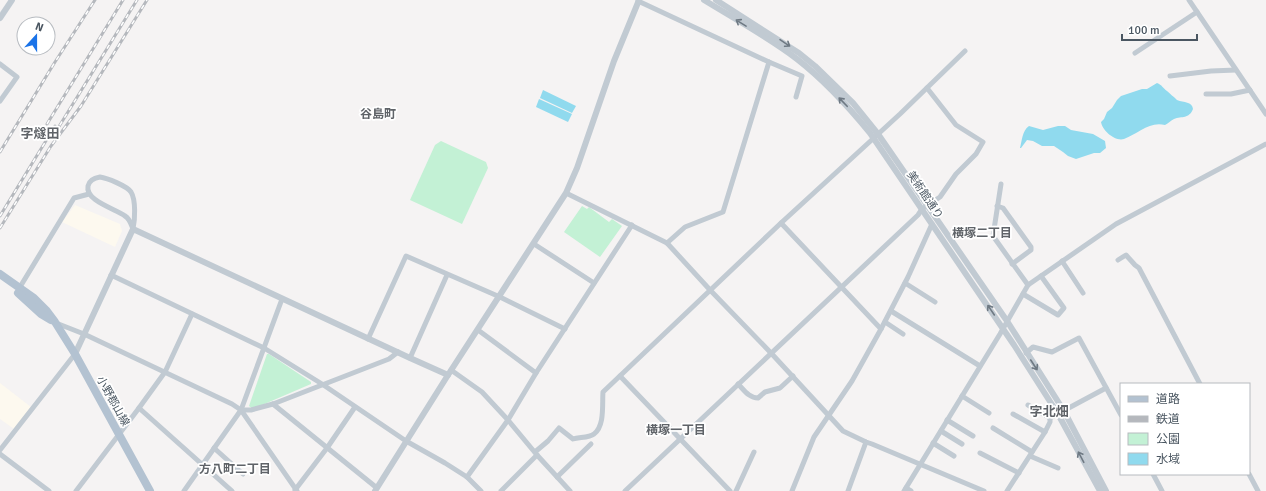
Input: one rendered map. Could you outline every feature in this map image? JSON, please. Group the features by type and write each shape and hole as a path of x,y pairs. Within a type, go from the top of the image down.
{"main road":[{"name":"小野郡山線","path":"0,274 20,287 41,305 55,322 75,354 150,491"},
{"name":"小野郡山線","path":"0,280 24,297 41,314 55,322"}],"street":[{"name":"美術館通り","path":"704,0 777,46 806,67 842,100 876,135"},
{"name":"美術館通り","path":"716,0 780,40 815,66 853,103 1007,321 1106,491"},
{"path":"1189,0 1266,114"},
{"path":"0,18 9,1"},
{"path":"272,404 376,490 450,372 566,193 577,168 614,61 639,1 802,76 796,97"},
{"path":"1136,53 1197,12"},
{"path":"501,491 559,428 573,439 594,434 600,428 602,421 603,392 965,51"},
{"path":"667,243 685,227 723,212 770,62"},
{"path":"0,64 17,77 0,101"},
{"path":"1170,76 1211,71 1236,70"},
{"path":"625,491 925,207 940,197 956,174 976,154 983,143 956,125 927,88"},
{"path":"1206,94 1231,94 1250,90"},
{"path":"912,491 905,489 1028,285 1116,224 1266,144"},
{"path":"0,450 75,354 133,229 135,221 134,205 132,194 129,189 100,177 89,183 89,194 94,199 125,215 130,220 133,229 410,358 450,372 482,392 570,491"},
{"path":"1001,184 993,236 1028,285"},
{"path":"566,193 667,243 843,431 984,491"},
{"path":"20,287 74,198 89,194"},
{"path":"997,206 1003,208 1031,247 1031,250 1012,264"},
{"name":"美術館通り","path":"925,207 932,224 1061,413 1100,491"},
{"path":"781,223 881,329"},
{"path":"792,491 814,437 852,381 885,322 932,224"},
{"path":"467,477 508,420 536,373 632,225"},
{"path":"534,244 594,283"},
{"path":"1118,260 1126,255 1139,268 1199,383"},
{"path":"368,339 406,256 500,297 565,329"},
{"path":"1062,261 1083,293"},
{"path":"111,275 264,348 322,384 406,441 467,477 481,491"},
{"path":"410,358 447,275"},
{"path":"1023,294 1058,315 1064,308 1041,276"},
{"path":"905,283 935,302"},
{"path":"184,491 241,410 282,299"},
{"path":"891,311 980,366"},
{"path":"76,491 139,408 164,372 192,314"},
{"path":"55,322 84,334 232,404 241,410 296,490 355,407"},
{"path":"885,322 904,334"},
{"path":"478,330 536,373"},
{"path":"1026,352 1033,347 1052,352 1079,338 1120,413"},
{"path":"241,410 251,410 272,404 392,358 398,352"},
{"path":"620,376 730,491"},
{"path":"738,384 750,396 758,398 765,392 780,388 793,376"},
{"path":"1050,418 1106,388"},
{"path":"962,396 989,413"},
{"path":"1028,405 1050,418"},
{"path":"139,408 232,491"},
{"path":"1012,414 1045,432"},
{"path":"1007,491 1045,432 1050,422 1050,418"},
{"path":"947,420 973,436"},
{"path":"993,428 1031,454 1058,468"},
{"path":"941,431 962,444"},
{"path":"848,491 866,442"},
{"path":"933,443 954,456"},
{"path":"557,477 591,444"},
{"path":"214,448 244,474"},
{"path":"736,491 754,452"},
{"path":"980,453 1019,473"},
{"path":"0,454 49,491"},
{"path":"1154,475 1162,491"},
{"path":"1250,475 1258,491"}],"shaded area":[{"path":"75,205 120,224 122,231 115,247 62,222"},
{"path":"0,383 31,407 14,429 0,419"}],"green space":[{"path":"441,141 486,162 488,168 462,224 410,200 435,145"},
{"path":"582,206 587,209 589,207 609,222 612,219 622,226 600,257 564,232"},
{"path":"267,354 311,382 311,384 253,409 249,406"}],"water":[{"path":"1157,83 1177,100 1191,105 1193,109 1191,112 1185,117 1174,119 1165,125 1159,124 1149,126 1124,139 1117,139 1106,132 1101,122 1107,112 1121,96 1142,89 1147,89"},
{"path":"543,90 576,106 572,113 540,98"},
{"path":"539,99 572,114 568,122 536,107"},
{"path":"1029,126 1043,130 1058,126 1065,126 1071,130 1093,134 1105,141 1106,148 1100,153 1094,153 1076,159 1068,156 1054,146 1042,146 1033,141 1027,140 1020,148 1024,133"}],"railway":[{"path":"0,152 95,0"},
{"path":"47,124 123,0"},
{"path":"55,133 137,0"},
{"path":"0,228 51,146 81,106 147,0"},
{"path":"0,216 55,126"}],"district":[{"name":"谷島町","path":"378,114"},
{"name":"字燧田","path":"40,134"},
{"name":"横塚二丁目","path":"982,233"},
{"name":"字北畑","path":"1049,412"},
{"name":"横塚一丁目","path":"676,430"},
{"name":"方八町二丁目","path":"235,469"}]}
